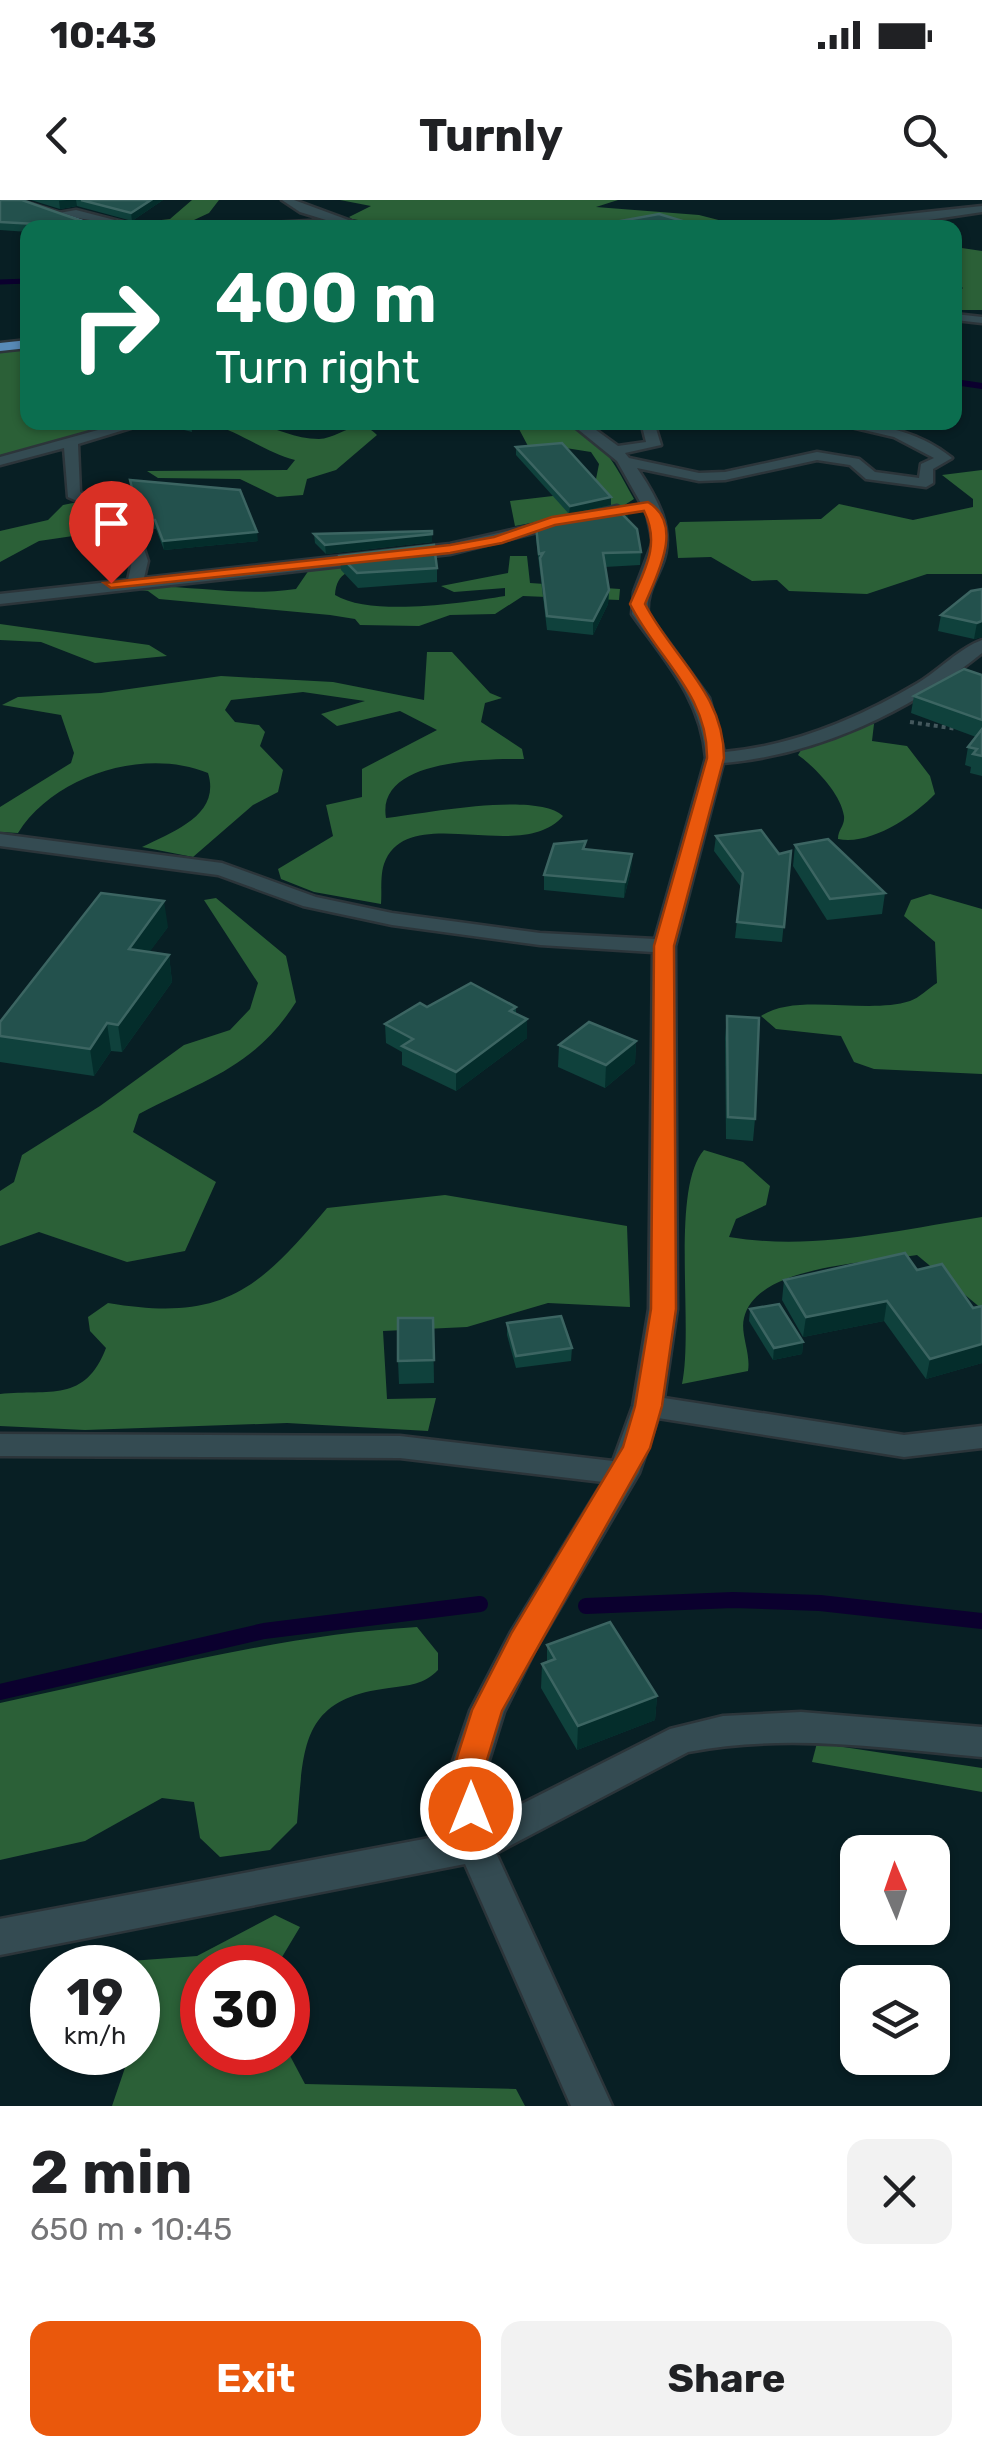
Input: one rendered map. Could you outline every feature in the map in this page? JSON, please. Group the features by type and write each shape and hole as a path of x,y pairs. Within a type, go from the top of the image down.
{"main road":[{"path":"8,200 78,220"}],"street":[{"path":"287,200 304,210 338,220"},
{"path":"900,220 982,209"},
{"path":"58,214 76,213 103,220"},
{"path":"0,462 118,430"},
{"path":"586,430 620,455 699,476 724,476 817,456 854,462 871,476 926,483 926,467 945,458 898,434 877,430"},
{"path":"620,455 654,445 649,430"},
{"path":"72,444 73,494 128,519 140,561 136,580"},
{"path":"592,2106 475,1846 468,1773 487,1710 522,1641 624,1474 648,1406 663,1309 664,946 715,758 716,732 697,686 653,634 638,604 662,541 620,455"},
{"path":"0,599 136,580 450,549 497,540 552,522 648,506"},
{"path":"715,758 769,754 870,716 917,692 982,645"},
{"path":"0,840 222,869 310,902 392,920 540,939 664,946"},
{"path":"648,1406 904,1446 982,1438"},
{"path":"0,1446 400,1447 624,1474"},
{"path":"0,1936 475,1846 682,1739 723,1731 801,1726 982,1742"}],"path":[{"path":"870,716 970,731"}],"green space":[{"path":"192,200 219,200 209,213 194,220 162,220 170,219"},
{"path":"340,200 618,200 596,207 719,220 349,217 371,206"},
{"path":"962,248 982,251 982,310 962,310"},
{"path":"20,349 20,430 89,430 85,436 0,457 0,352"},
{"path":"278,430 319,439 347,430 371,430 377,435 336,470 307,479 303,495 277,497 240,479 158,478 147,471 287,470 295,460 231,431"},
{"path":"520,430 581,432 604,450 634,499 623,506 515,526 510,501 587,492 595,484 599,464 591,452 553,446 529,448"},
{"path":"982,470 982,574 927,574 867,594 789,591 777,580 752,581 711,557 678,558 675,528 680,522 821,519 839,504 913,520 973,507 973,499 942,475"},
{"path":"78,502 111,513 115,525 107,531 39,541 0,562 0,531 48,520 63,505"},
{"path":"510,556 527,556 530,583 620,589 619,600 523,596 495,614 450,615 419,626 360,625 355,619 330,615 159,599 148,591 121,588 251,592 296,589 309,570 334,564 372,566 342,576 335,595 371,605 442,605 505,596 505,588 454,592 441,586 508,573"},
{"path":"0,624 149,645 167,656 95,663 41,642 0,640"},
{"path":"427,652 452,652 490,693 502,698 485,703 481,722 522,749 524,759 460,762 415,773 398,784 387,799 386,818 505,805 529,805 563,816 544,830 521,835 416,836 397,846 384,864 381,904 314,892 281,879 278,869 333,836 326,805 362,797 362,769 437,730 400,711 337,726 321,714 365,701 303,692 231,700 225,710 235,722 259,725 265,732 260,746 283,770 278,792 253,805 193,857 142,847 192,820 208,800 208,773 183,766 130,765 103,772 54,796 18,833 0,832 0,807 71,763 74,753 61,715 2,705 18,697 101,693 221,676 333,682 424,700"},
{"path":"874,724 872,741 907,746 930,776 935,794 904,820 877,834 838,839 844,819 838,799 798,755 821,736"},
{"path":"930,894 982,909 982,1074 874,1069 854,1062 841,1036 776,1029 761,1016 776,1009 812,1004 892,1005 910,1001 937,983 935,942 904,916 911,900"},
{"path":"216,898 286,956 296,1002 280,1024 245,1057 207,1081 139,1114 133,1132 216,1182 185,1251 127,1262 39,1232 0,1246 0,1191 14,1182 22,1155 100,1106 184,1045 230,1030 250,1009 258,983 204,900"},
{"path":"704,1150 743,1162 770,1186 766,1205 736,1219 729,1237 824,1240 982,1217 982,1309 917,1255 817,1270 769,1287 753,1300 743,1324 748,1371 682,1384 685,1226 694,1169"},
{"path":"445,1195 627,1226 630,1307 548,1303 467,1327 383,1331 387,1399 436,1398 428,1431 287,1423 85,1430 0,1426 0,1394 64,1390 88,1378 106,1348 90,1331 88,1317 108,1303 180,1308 208,1303 257,1280 327,1208"},
{"path":"417,1627 438,1653 438,1670 416,1684 360,1694 338,1703 323,1715 306,1749 297,1823 270,1850 220,1857 200,1838 194,1802 162,1798 85,1841 0,1860 0,1703 260,1647"},
{"path":"817,1743 982,1768 982,1792 812,1762"},
{"path":"275,1915 300,1927 289,1945 218,1945"},
{"path":"180,1957 180,2075 300,2075 305,2084 516,2089 525,2106 112,2106 123,2075 160,2075 160,1959"}],"building":[{"path":"0,200 22,200 79,220 20,220 20,223 0,222"},
{"path":"81,200 151,200 131,213"},
{"path":"659,214 679,220 626,220"},
{"path":"562,443 611,497 570,506 516,447"},
{"path":"130,480 240,490 257,532 163,541 155,520 140,520"},
{"path":"625,507 628,510 619,511 637,529 641,552 603,553 609,590 593,621 547,616 540,558 543,553 539,554 536,526"},
{"path":"432,531 325,545 314,534"},
{"path":"434,545 437,568 357,573 340,556"},
{"path":"982,589 982,621 941,615 971,591"},
{"path":"964,669 982,675 982,720 914,696"},
{"path":"982,729 982,756 973,754 977,749 968,747"},
{"path":"761,830 779,854 791,851 784,927 737,922 743,873 716,836"},
{"path":"828,839 885,893 830,899 795,845"},
{"path":"586,841 583,849 632,854 625,882 544,875 554,844"},
{"path":"101,893 164,901 129,949 169,955 118,1025 107,1023 90,1049 0,1036 0,1022"},
{"path":"471,983 516,1007 510,1011 527,1019 456,1072 402,1046 413,1039 385,1024 420,1003 427,1007"},
{"path":"727,1016 759,1018 755,1119 728,1117"},
{"path":"589,1022 636,1041 606,1065 559,1045"},
{"path":"905,1253 917,1270 942,1264 973,1308 982,1306 982,1344 930,1359 887,1301 806,1317 784,1280"},
{"path":"779,1304 803,1342 774,1348 750,1309"},
{"path":"561,1316 572,1348 516,1356 507,1323"},
{"path":"398,1318 433,1318 434,1360 398,1361"},
{"path":"610,1622 657,1696 578,1726 542,1664 555,1659 547,1645"}],"waterway":[{"path":"0,282 20,281"},
{"path":"962,383 982,386"},
{"path":"586,1606 733,1600 820,1603 982,1621"},
{"path":"0,1692 264,1631 480,1604"}],"route":[{"path":"111,583 389,552 450,549 497,540 552,522 648,506 660,528 659,554 638,604 640,614 697,686 716,732 715,758 664,946 663,1309 648,1406 636,1448 522,1641 487,1710 468,1773 471,1809"}]}
